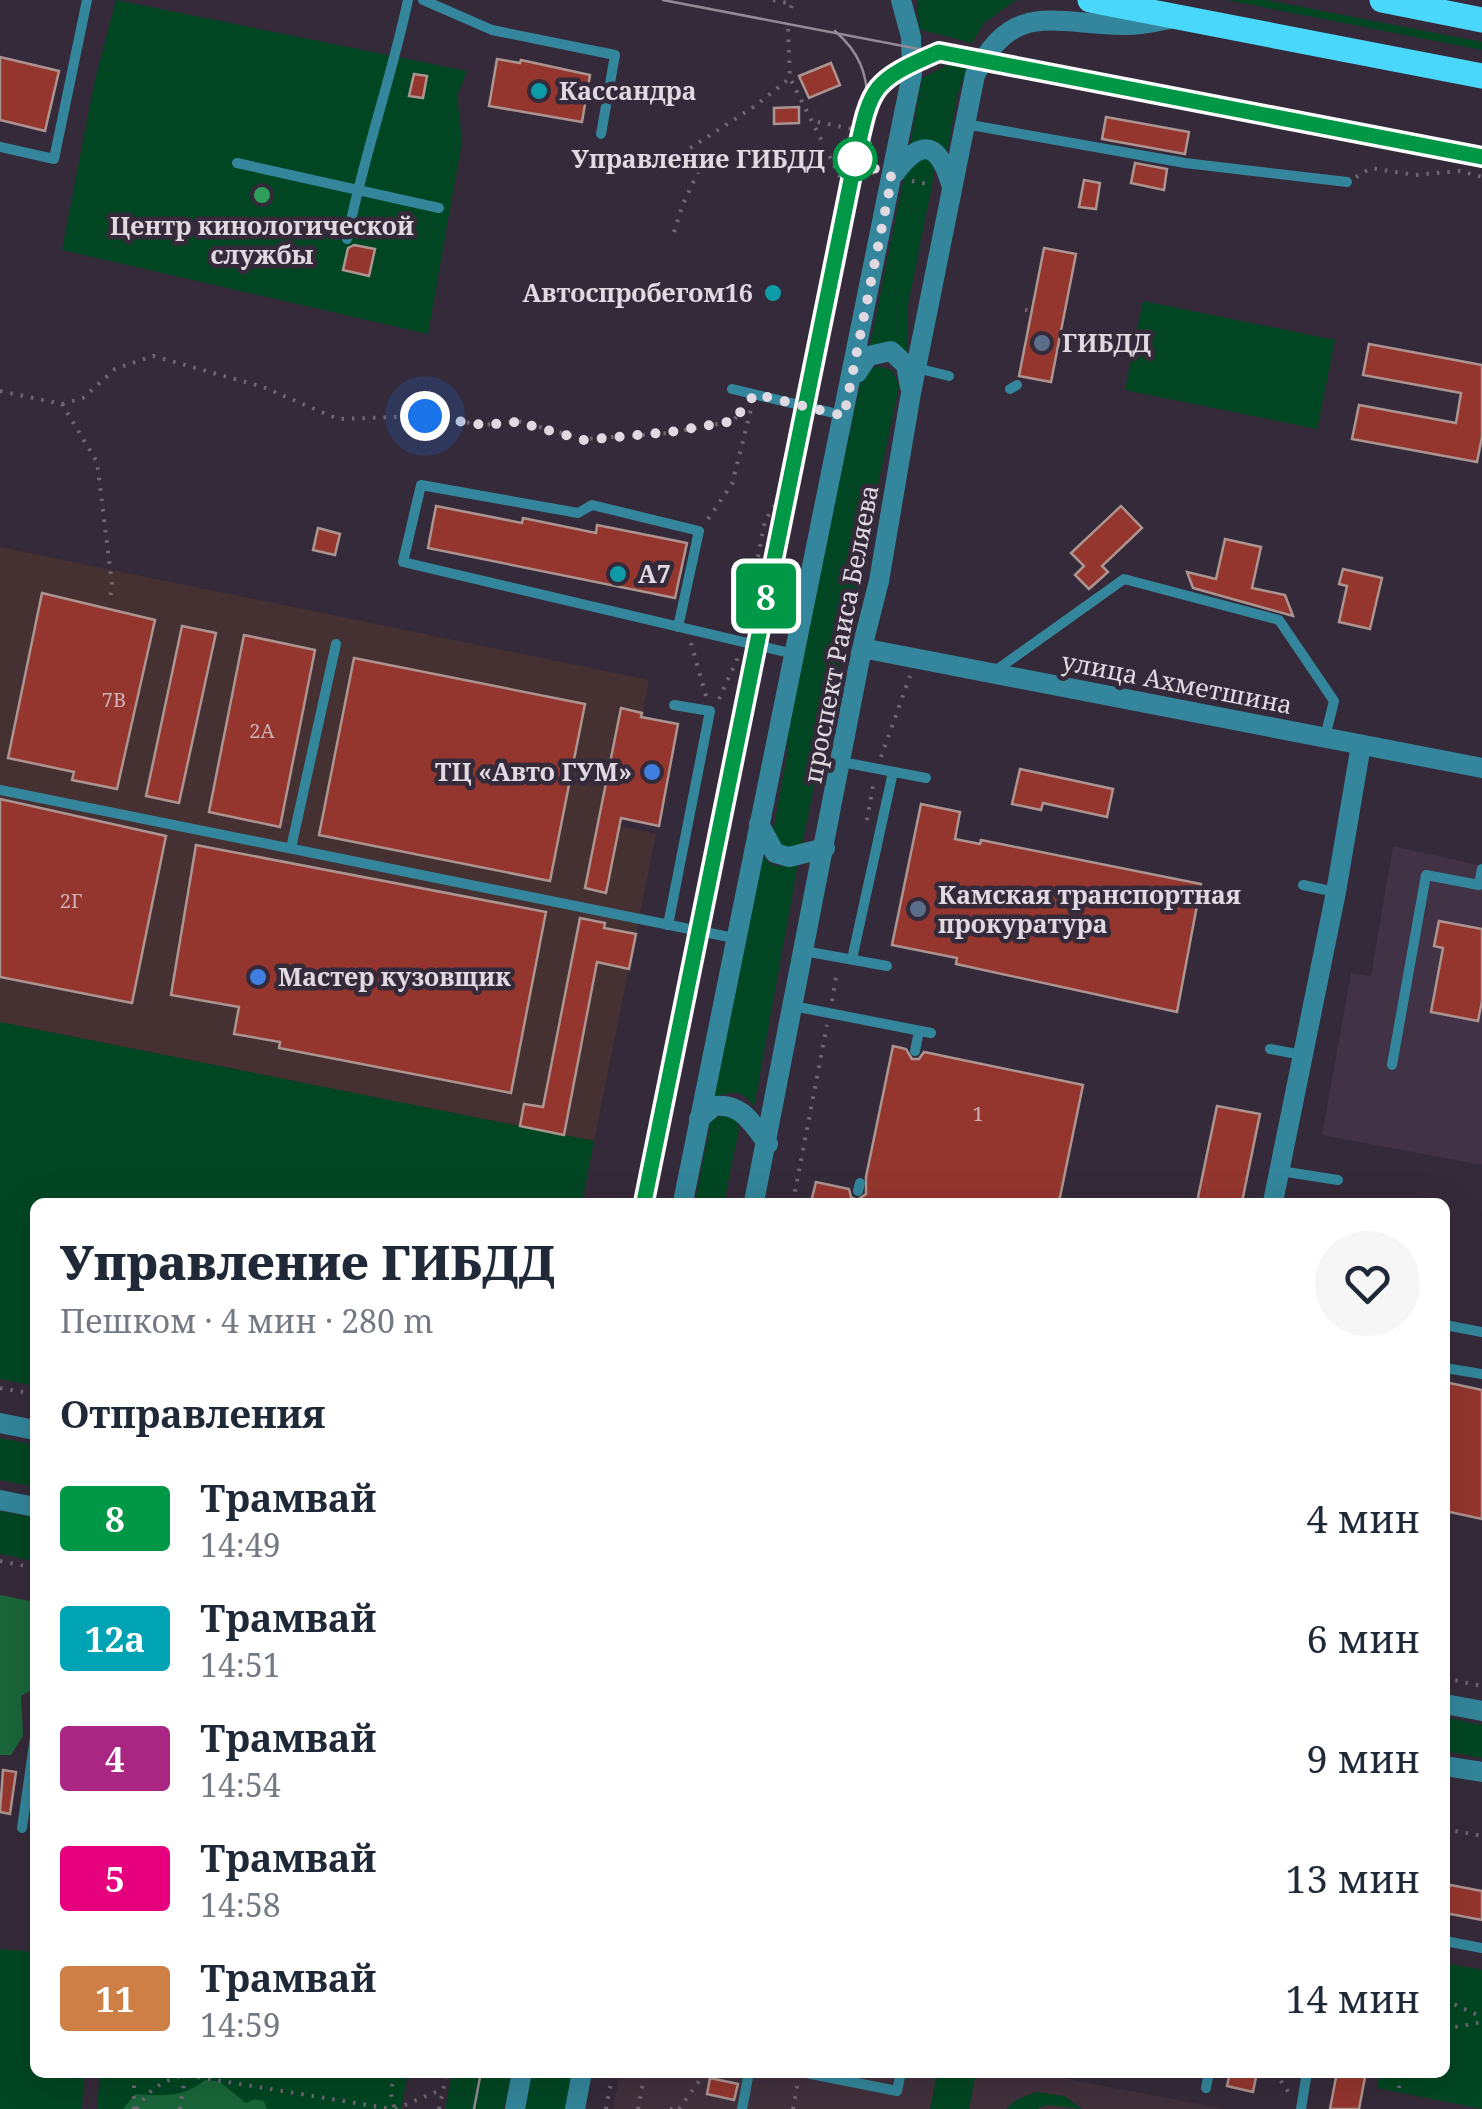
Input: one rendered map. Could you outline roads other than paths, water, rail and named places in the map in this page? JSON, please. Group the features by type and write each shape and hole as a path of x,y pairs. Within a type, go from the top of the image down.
{"main road":[{"path":"1090,0 1482,76"},
{"path":"1382,0 1482,20"}],"street":[{"name":"проспект Раиса Беляева","path":"684,1198 892,177 912,63 901,0"},
{"name":"проспект Раиса Беляева","path":"755,1198 878,581 916,368 942,187 962,169 964,124 975,76 993,42 1015,26 1039,16 1125,26 1182,18"},
{"path":"892,177 910,154 921,148 930,150 945,164 942,187"},
{"path":"851,384 868,356 891,351 906,366 911,394"},
{"name":"улица Ахметшина","path":"862,648 1482,768"},
{"path":"1274,1198 1336,892 1361,745"},
{"path":"759,824 775,853 788,857 825,848"},
{"path":"699,1119 714,1106 734,1106 741,1109 768,1144"},
{"path":"0,1423 30,1429"},
{"path":"0,1500 30,1506"},
{"path":"1450,1705 1482,1711"},
{"path":"1450,1767 1482,1772"},
{"path":"515,2109 521,2078"},
{"path":"575,2109 581,2078"}],"lane":[{"path":"0,147 54,159 87,0"},
{"path":"347,239 408,0"},
{"path":"424,0 492,30 615,55 601,134"},
{"path":"964,124 1185,163 1348,182"},
{"path":"237,163 439,208"},
{"path":"916,368 948,376"},
{"path":"732,389 844,416"},
{"path":"682,628 699,531 592,505 578,512 421,485 404,562 682,628 794,654"},
{"path":"992,673 1124,579 1279,620 1334,701 1325,738"},
{"path":"292,848 336,644"},
{"path":"668,925 710,711 674,704"},
{"path":"842,762 926,778"},
{"path":"852,959 892,772"},
{"path":"0,790 734,938"},
{"path":"1392,1065 1426,876 1478,885 1482,869"},
{"path":"1303,885 1336,892"},
{"path":"804,951 887,966"},
{"path":"793,1006 925,1032 915,1051"},
{"path":"1270,1049 1303,1055"},
{"path":"1279,1171 1338,1180"},
{"path":"1450,1326 1482,1332"},
{"path":"1450,1369 1482,1374"},
{"path":"22,1828 30,1771"},
{"path":"1450,1942 1482,1948"},
{"path":"742,2109 748,2078"},
{"path":"830,2078 897,2092 900,2078"},
{"path":"1206,2088 1208,2078"},
{"path":"1300,2108 1306,2078"}],"tram line":[{"path":"663,0 1482,157"},
{"path":"835,31 851,47 860,64 868,105"},
{"path":"645,1198 868,100 885,78 955,45"},
{"name":"8","path":"645,1198 855,160 868,100 875,88 885,78 939,52 1482,157"},
{"path":"474,2109 480,2078"}],"place":[{"name":"Кассандра","path":"539,91"},
{"name":"Управление ГИБДД","path":"855,159"},
{"name":"Центр кинологической службы","path":"262,195"},
{"name":"Автоспробегом16","path":"773,293"},
{"name":"ГИБДД","path":"1042,343"},
{"name":"А7","path":"618,574"},
{"name":"ТЦ «Авто ГУМ»","path":"652,772"},
{"name":"Камская транспортная прокуратура","path":"918,909"},
{"name":"Мастер кузовщик","path":"258,977"}]}
